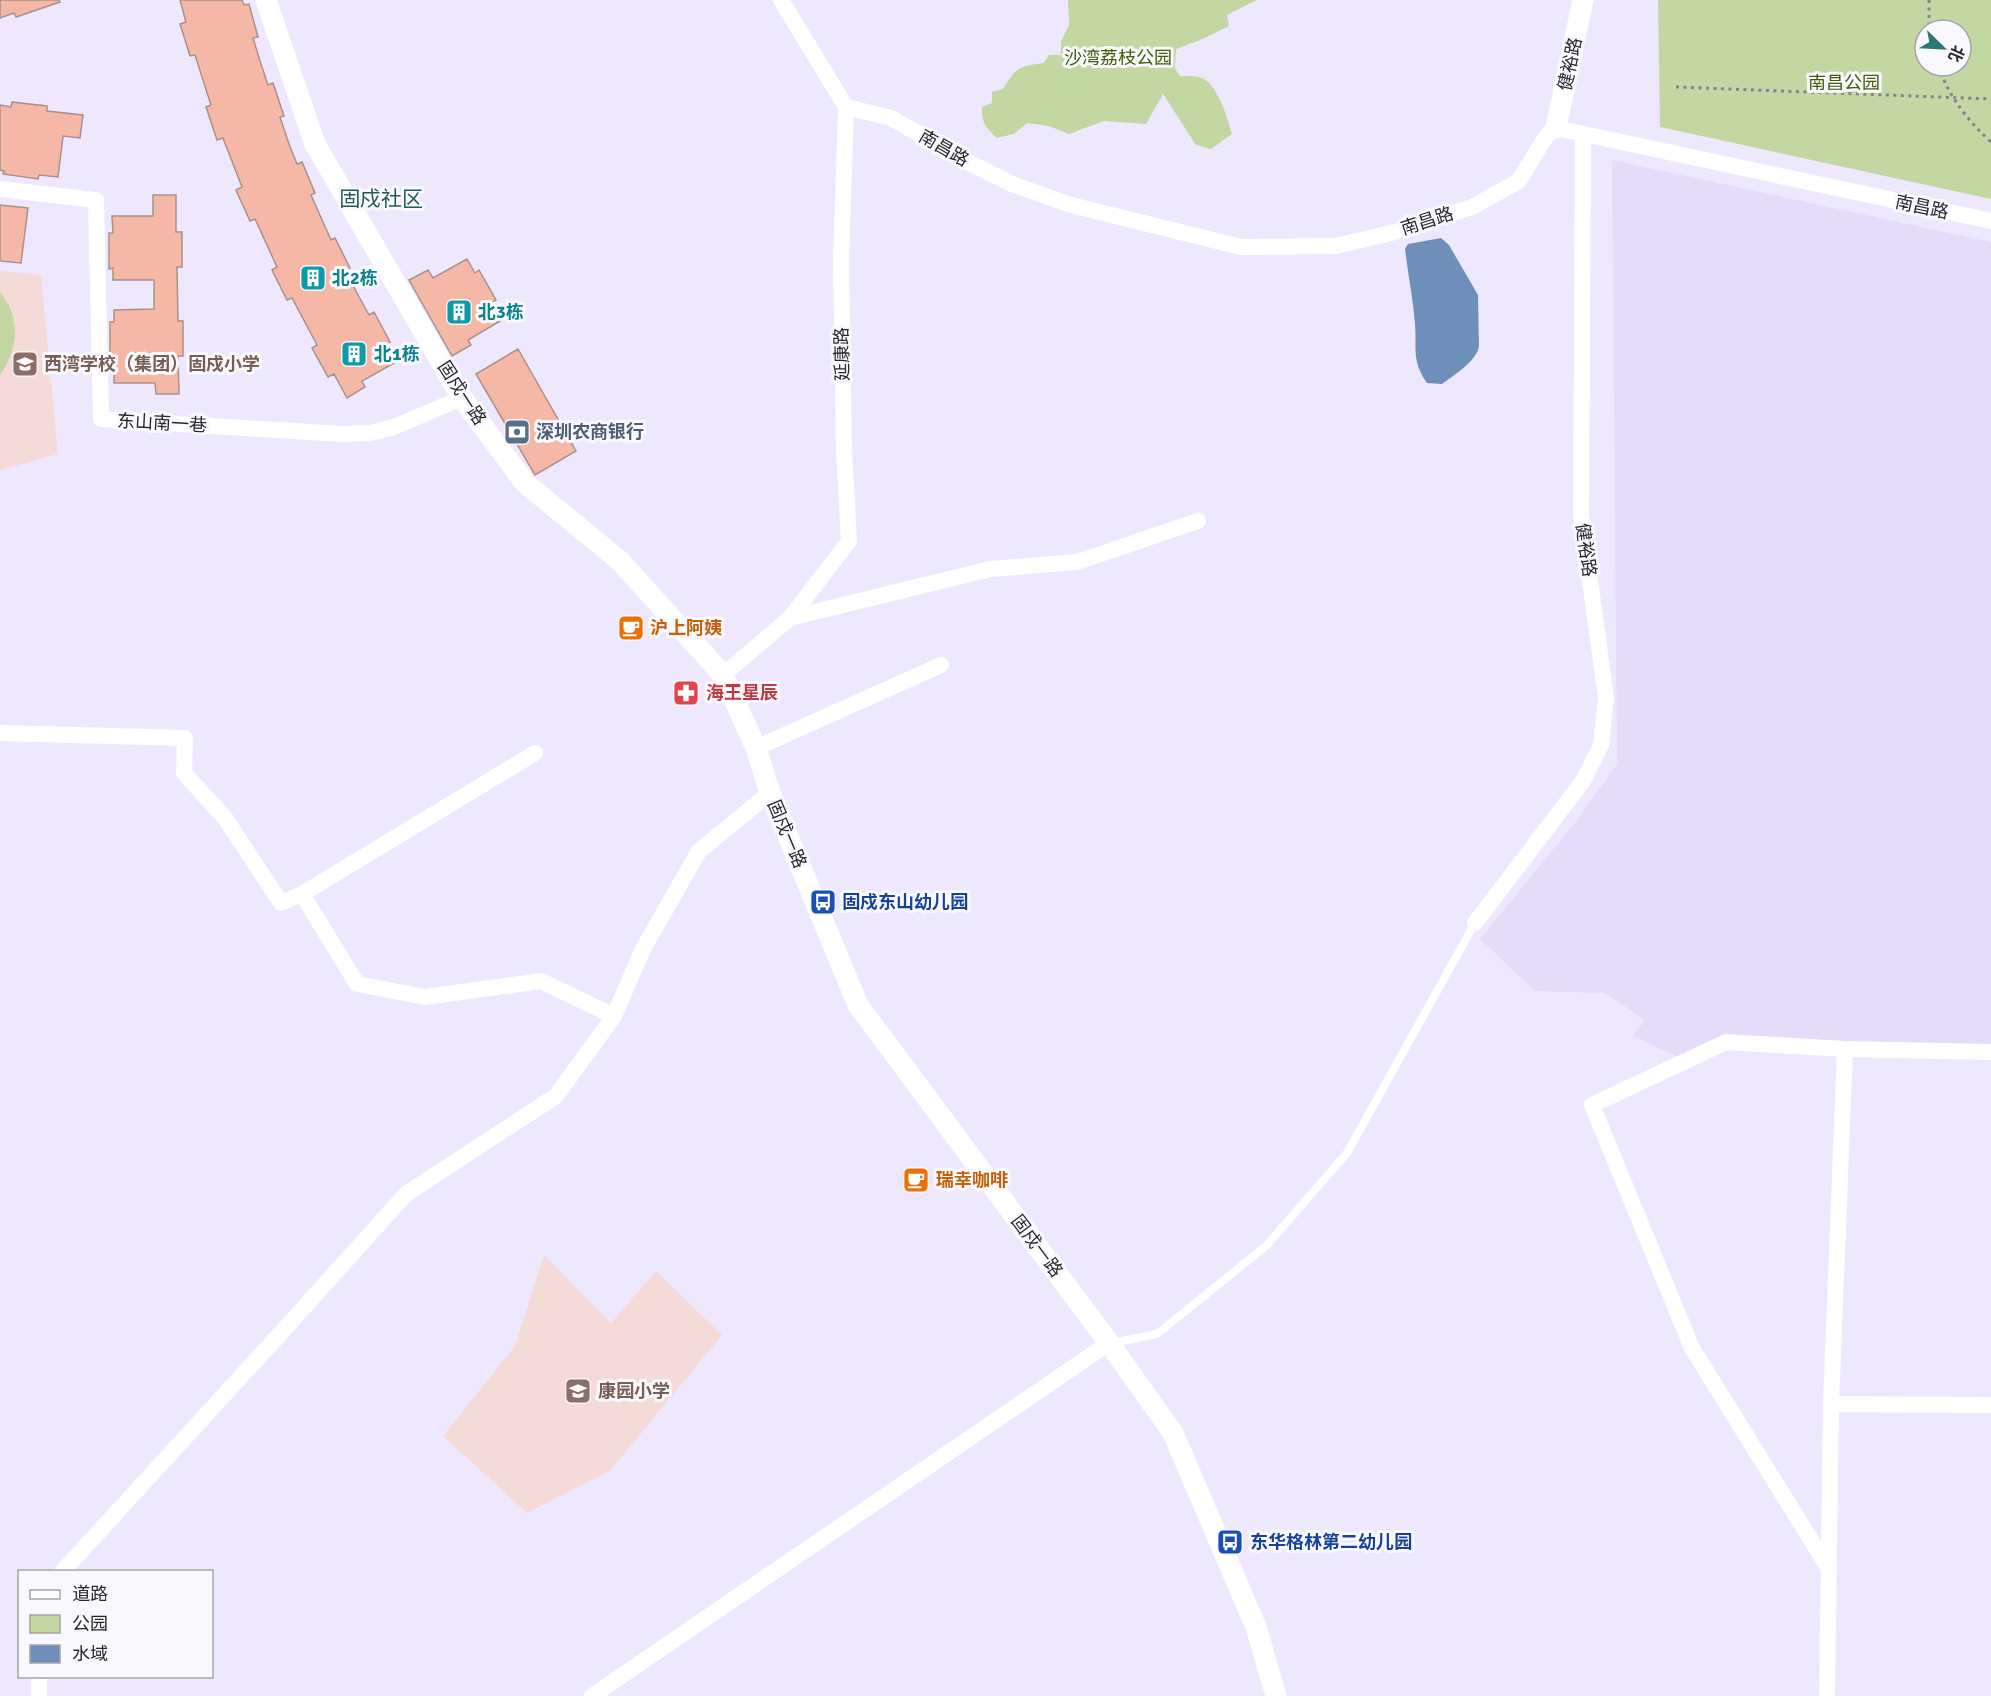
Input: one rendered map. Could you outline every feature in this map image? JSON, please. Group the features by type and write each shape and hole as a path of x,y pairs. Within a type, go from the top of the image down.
{"street":[{"name":"固戍一路","path":"266,0 315,144 462,398 525,483 620,561 723,675 756,748 770,794 858,1005 1109,1343 1173,1433 1256,1627 1276,1696"},
{"path":"781,0 846,107"},
{"name":"健裕路","path":"1556,128 1583,0"},
{"name":"南昌路","path":"846,107 891,118 1012,184 1071,205 1241,247 1336,246 1395,232 1472,207 1519,181 1540,146 1556,128 1991,221"},
{"name":"延康路","path":"723,675 790,618 849,541 844,450 841,262 846,107"},
{"name":"健裕路","path":"1475,923 1583,781 1601,745 1606,698 1581,514 1583,134"},
{"name":"东山南一巷","path":"0,189 96,200 101,419 342,434 371,433 394,427 462,398"},
{"path":"790,618 990,569 1077,562 1198,521"},
{"path":"756,748 941,665"},
{"path":"0,733 185,738 184,773 225,818 281,903 302,894 535,753"},
{"path":"64,1570 406,1194 556,1096 614,1016 643,949 699,851 770,794"},
{"path":"302,894 357,984 425,997 541,981 614,1016"},
{"path":"1829,1569 1692,1348 1592,1105 1726,1042 1845,1049 1991,1052"},
{"path":"1827,1696 1831,1404 1845,1049"},
{"path":"592,1696 1109,1343"},
{"path":"1831,1404 1991,1405"},
{"path":"39,1678 39,1696"}],"lane":[{"path":"1109,1343 1157,1334 1274,1238 1347,1153 1475,923"}],"path":[{"path":"1929,0 1929,18"},
{"path":"1943,78 1952,97 1977,129 1991,142"},
{"path":"1676,87 1991,99"}],"shaded area":[{"path":"1612,160 1991,242 1991,1050 1726,1042 1678,1057 1633,1036 1645,1020 1605,993 1535,991 1480,939 1578,819 1617,764"},
{"name":"西湾学校（集团）固戍小学","path":"0,271 41,275 58,454 0,470"},
{"name":"康园小学","path":"544,1255 611,1323 656,1271 722,1335 610,1471 527,1513 443,1436 515,1346"}],"green space":[{"name":"沙湾荔枝公园","path":"1068,0 1257,0 1227,15 1229,26 1176,49 1175,69 1180,76 1198,77 1209,83 1222,104 1232,134 1211,149 1196,145 1163,94 1146,124 1104,121 1069,134 1049,126 1027,123 1014,134 997,138 985,124 982,107 992,103 992,92 1003,89 1019,69 1044,63 1049,55 1061,55 1061,41 1069,25"},
{"name":"南昌公园","path":"1658,0 1991,0 1991,199 1660,127"},
{"path":"0,292 12,312 15,333 11,354 0,375"}],"water":[{"path":"1441,238 1449,245 1478,295 1479,346 1470,362 1442,384 1427,383 1417,361 1414,315 1405,249 1408,244"}],"building":[{"path":"0,0 59,0 60,2 16,17 14,13 0,18"},
{"path":"180,0 242,0 244,5 249,4 258,37 253,38 268,85 273,83 284,116 280,117 297,164 302,162 315,193 311,195 331,240 335,238 350,268 346,271 369,315 374,312 390,342 386,344 396,362 362,381 365,387 347,398 334,374 328,377 312,348 317,345 292,298 287,300 272,270 277,267 255,219 250,221 236,190 242,187 223,138 217,140 206,107 211,105 195,55 190,56 180,24 186,22"},
{"path":"12,102 47,106 47,111 83,115 80,138 63,136 58,177 39,175 38,179 3,174 4,171 0,170 0,105 11,107"},
{"path":"153,195 176,195 176,232 182,232 182,267 177,267 178,321 183,321 183,356 178,356 179,394 156,394 155,383 114,383 114,358 110,358 110,322 114,322 114,310 154,309 154,280 113,280 113,268 109,269 109,233 113,233 112,216 153,216"},
{"path":"0,205 28,208 21,263 0,261"},
{"name":"北3栋","path":"467,259 475,273 479,270 496,300 492,302 502,320 468,340 471,345 452,356 409,280 428,270 433,278"},
{"path":"518,349 576,451 535,475 476,374"}],"place":[{"name":"北2栋","path":"313,278"},
{"name":"北3栋","path":"459,312"},
{"name":"北1栋","path":"354,354"},
{"name":"西湾学校（集团）固戍小学","path":"25,364"},
{"name":"深圳农商银行","path":"517,432"},
{"name":"沪上阿姨","path":"631,628"},
{"name":"海王星辰","path":"686,693"},
{"name":"固戍东山幼儿园","path":"823,902"},
{"name":"瑞幸咖啡","path":"916,1180"},
{"name":"康园小学","path":"578,1391"},
{"name":"东华格林第二幼儿园","path":"1230,1542"}],"district":[{"name":"固戍社区","path":"381,199"}]}
